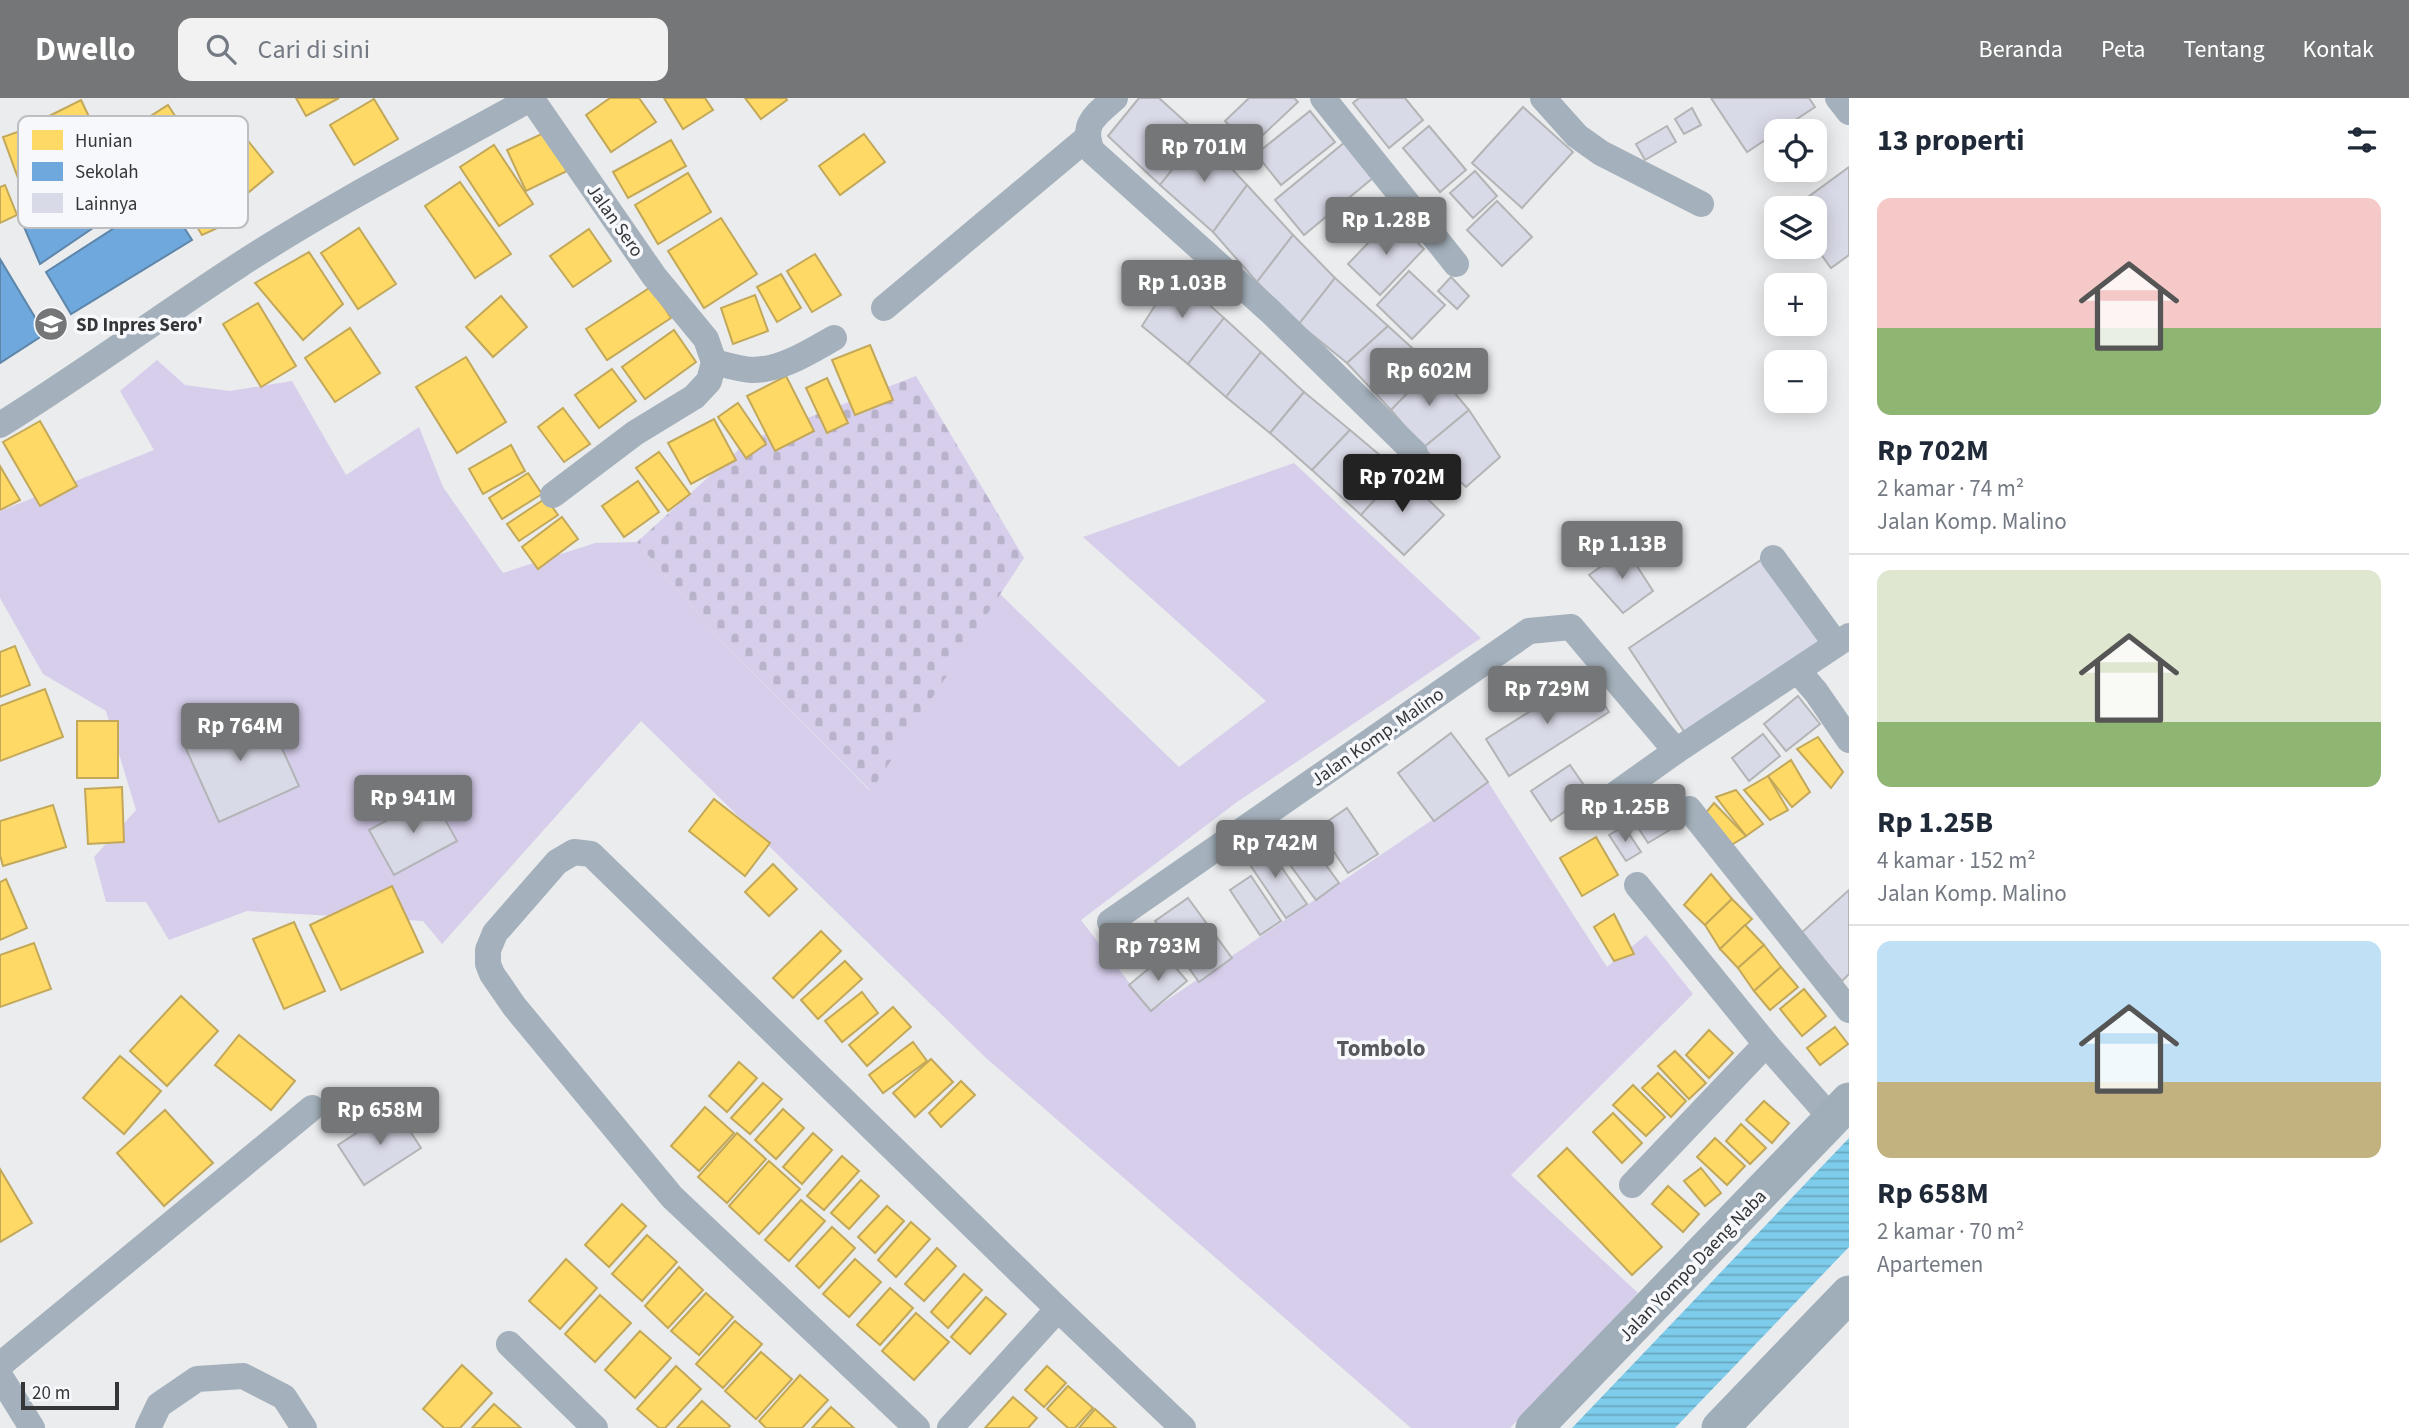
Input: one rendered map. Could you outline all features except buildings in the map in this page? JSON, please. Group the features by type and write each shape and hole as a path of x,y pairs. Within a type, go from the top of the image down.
{"street":[{"path":"0,425 238,266 354,194 532,98"},
{"name":"Jalan Sero","path":"532,98 654,276 710,351"},
{"path":"1115,98 1089,122 1087,138 1092,151 1271,312 1415,453"},
{"path":"1323,98 1456,264"},
{"path":"1543,98 1577,136 1601,153 1701,204"},
{"path":"1838,98 1849,112"},
{"path":"884,308 1087,138"},
{"path":"553,495 635,433 694,397 709,381 710,351 751,370 792,361 834,338"},
{"path":"1596,808 1842,640 1773,558"},
{"name":"Jalan Komp. Malino","path":"1110,922 1529,631 1571,627 1676,751"},
{"path":"1798,671 1849,740"},
{"path":"1689,809 1849,1010"},
{"path":"912,1426 672,1197 513,1006 492,974 488,964 488,950 495,933 557,862 574,852 592,855 1183,1428"},
{"path":"1637,885 1766,1044 1841,1110"},
{"path":"1632,1185 1766,1044"},
{"path":"0,1365 312,1108"},
{"name":"Jalan Yompo Daeng Naba","path":"1534,1428 1841,1110"},
{"path":"1720,1428 1849,1294"},
{"path":"950,1428 1058,1309"},
{"path":"509,1344 595,1428"},
{"path":"0,1376 32,1428"},
{"path":"148,1428 159,1405 197,1379 243,1376 284,1397 304,1428"}],"green space":[{"path":"157,360 185,385 230,391 292,381 346,475 419,427 443,487 503,573 595,543 637,542 722,642 870,791 1000,594 1179,767 1266,701 1083,537 1294,463 1481,638 1237,802 1081,920 1151,1011 1488,782 1607,967 1646,935 1693,994 1511,1175 1638,1293 1510,1428 1411,1428 985,1057 641,721 442,944 423,921 247,911 169,940 146,902 106,902 94,857 136,810 106,711 43,674 0,598 0,511 154,450 120,391"},
{"path":"916,376 1024,558 871,791 722,642 637,542 748,441"}],"water":[{"path":"1849,1138 1849,1247 1675,1428 1572,1428"}],"place":[{"name":"SD Inpres Sero'","path":"51,324"}],"district":[{"name":"Tombolo","path":"1381,1048"}]}
